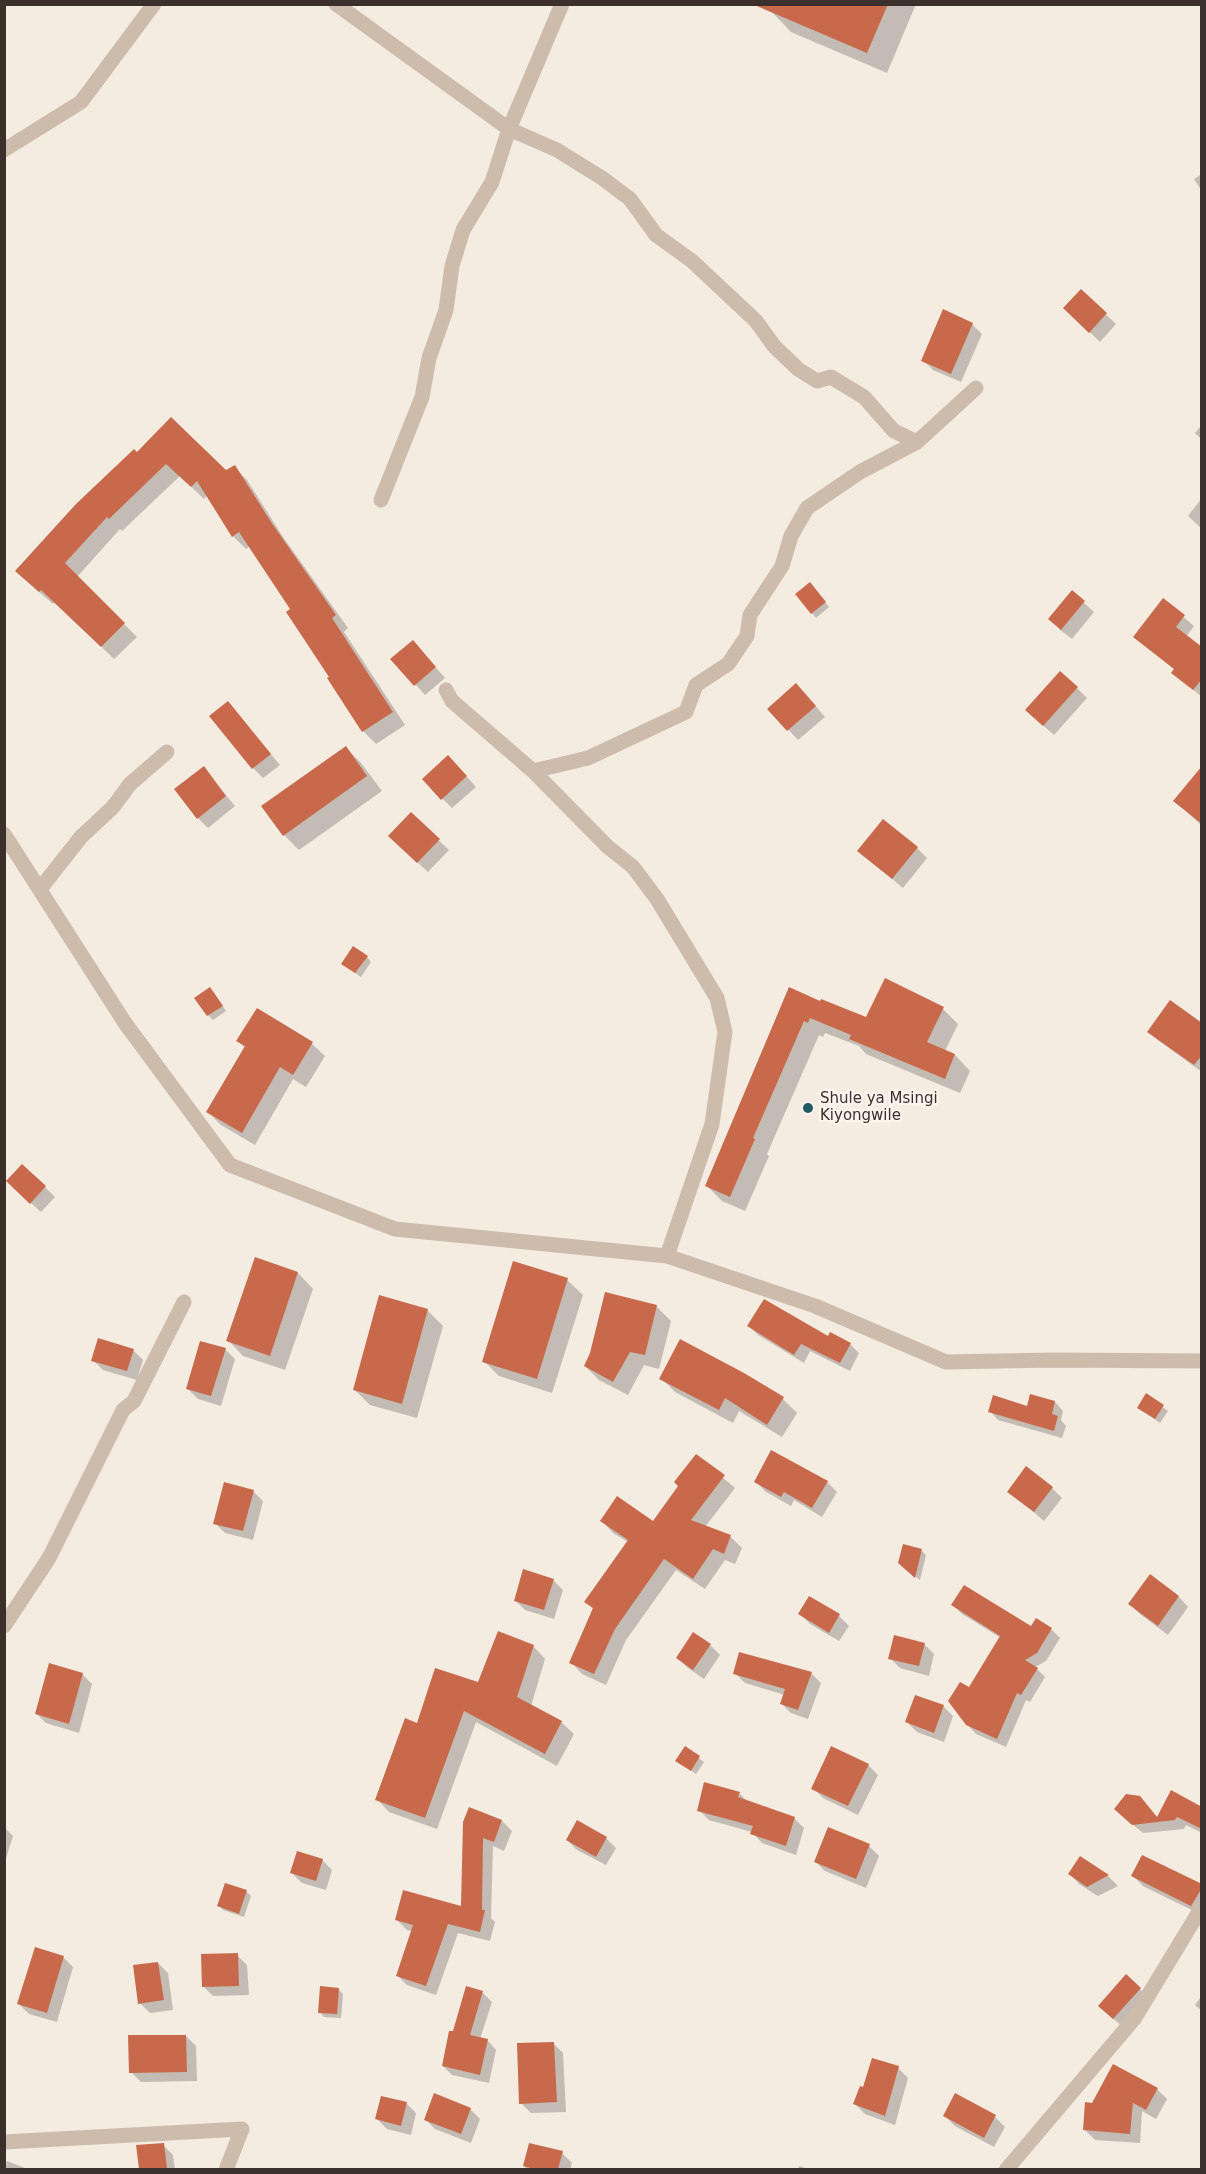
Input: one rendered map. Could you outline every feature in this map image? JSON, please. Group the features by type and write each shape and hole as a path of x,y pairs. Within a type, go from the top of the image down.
{"street":[{"path":"4,150 81,102 154,4"},
{"path":"336,4 509,129 557,150 602,178 630,200 656,235 692,261 756,321 774,346 798,369 818,381 831,377 864,397 894,431 917,442"},
{"path":"381,500 422,397 429,358 446,310 452,266 463,230 492,182 509,129 562,4"},
{"path":"533,771 588,758 686,711 696,685 728,664 747,636 750,615 782,566 791,536 807,508 861,472 917,442 976,388"},
{"path":"446,690 452,701 533,771 608,847 633,867 657,899 717,998 725,1032 712,1124 667,1256"},
{"path":"40,889 81,837 113,807 130,784 167,752"},
{"path":"4,834 126,1023 230,1165 394,1229 667,1256 815,1306 946,1362 1202,1361"},
{"path":"4,1626 49,1558 123,1410 134,1401 184,1302"},
{"path":"1006,2169 1134,2019 1202,1908"},
{"path":"4,2142 242,2129 226,2169"}],"building":[{"path":"752,4 888,4 867,53"},
{"path":"1081,289 1107,313 1089,333 1063,308"},
{"path":"943,309 973,323 951,374 921,361"},
{"path":"171,417 226,470 235,465 271,522 336,615 332,618 393,712 362,732 286,612 290,609 239,532 232,537 197,481 191,487 166,464 109,519 107,517 65,563 125,623 101,647 41,590 39,592 15,571 76,504 134,449 137,452"},
{"path":"810,582 826,602 811,614 795,594"},
{"path":"1072,590 1085,601 1061,630 1048,619"},
{"path":"1163,598 1185,615 1176,627 1202,647 1202,679 1193,690 1171,673 1174,669 1133,637"},
{"path":"413,640 436,667 414,686 390,659"},
{"path":"1060,671 1078,687 1043,726 1025,710"},
{"path":"796,683 816,706 787,731 767,709"},
{"path":"228,701 271,754 252,769 209,716"},
{"path":"346,746 367,776 283,836 261,806"},
{"path":"448,755 467,776 441,800 422,779"},
{"path":"204,766 226,796 197,819 174,789"},
{"path":"1202,766 1202,824 1173,801"},
{"path":"411,812 440,839 417,863 388,836"},
{"path":"883,819 918,847 892,879 857,851"},
{"path":"353,946 368,956 355,973 341,964"},
{"path":"885,978 944,1007 927,1042 955,1054 945,1079 849,1039 851,1035 810,1018 808,1023 804,1021 730,1197 705,1186 789,987 866,1017"},
{"path":"210,987 223,1006 207,1016 194,998"},
{"path":"1170,1000 1202,1023 1202,1055 1194,1065 1147,1032"},
{"path":"257,1008 313,1042 293,1075 280,1067 242,1133 206,1112 245,1046 236,1041"},
{"path":"22,1164 46,1186 30,1204 6,1181"},
{"path":"255,1257 298,1272 270,1356 226,1341"},
{"path":"513,1261 568,1278 537,1379 482,1362"},
{"path":"605,1292 657,1305 645,1355 630,1352 613,1382 584,1366 590,1353"},
{"path":"379,1295 428,1309 402,1404 353,1390"},
{"path":"764,1299 828,1336 830,1332 851,1343 840,1363 801,1344 794,1355 747,1326"},
{"path":"98,1338 134,1349 127,1371 91,1361"},
{"path":"680,1339 784,1397 767,1425 725,1398 719,1410 659,1379"},
{"path":"200,1341 226,1348 211,1396 186,1389"},
{"path":"1146,1393 1164,1405 1155,1419 1137,1408"},
{"path":"1030,1394 1055,1401 1052,1414 1058,1416 1054,1431 988,1412 993,1395 1027,1406"},
{"path":"771,1450 828,1481 812,1508 784,1492 781,1497 754,1482"},
{"path":"696,1454 725,1475 691,1520 731,1535 724,1554 713,1549 693,1579 664,1559 615,1629 594,1674 569,1663 593,1608 584,1602 628,1540 600,1521 617,1496 653,1521 678,1486 674,1482"},
{"path":"1026,1466 1053,1487 1034,1512 1007,1492"},
{"path":"224,1482 254,1490 243,1531 213,1524"},
{"path":"903,1544 922,1549 915,1578 898,1563"},
{"path":"523,1569 554,1579 544,1610 514,1601"},
{"path":"1150,1574 1179,1596 1158,1626 1128,1604"},
{"path":"964,1585 1031,1626 1036,1618 1052,1628 1037,1653 1025,1660 1038,1668 1021,1695 1017,1693 997,1739 966,1725 948,1701 960,1682 969,1687 1000,1636 951,1605"},
{"path":"809,1596 840,1614 829,1633 798,1614"},
{"path":"498,1631 534,1645 517,1697 562,1721 545,1754 464,1711 425,1818 375,1800 405,1718 417,1723 435,1668 478,1682"},
{"path":"693,1632 711,1644 693,1670 676,1658"},
{"path":"894,1635 925,1643 919,1666 888,1659"},
{"path":"739,1652 812,1672 798,1710 780,1704 785,1689 733,1674"},
{"path":"49,1663 83,1673 69,1724 35,1714"},
{"path":"915,1695 944,1705 934,1733 905,1722"},
{"path":"685,1746 700,1756 691,1771 675,1761"},
{"path":"831,1746 869,1764 848,1806 811,1789"},
{"path":"704,1782 740,1792 738,1797 795,1817 786,1846 750,1834 753,1826 697,1811"},
{"path":"1171,1790 1202,1807 1202,1829 1177,1817 1175,1820 1132,1825 1114,1809 1126,1794 1140,1796 1157,1817"},
{"path":"469,1807 502,1820 494,1842 483,1838 482,1910 485,1910 480,1932 448,1924 426,1986 396,1976 413,1925 395,1920 403,1890 461,1906 463,1822"},
{"path":"577,1820 607,1837 596,1857 566,1840"},
{"path":"828,1827 870,1844 856,1879 814,1862"},
{"path":"297,1851 323,1859 316,1881 290,1873"},
{"path":"1142,1855 1202,1884 1191,1906 1131,1876"},
{"path":"1080,1856 1109,1875 1087,1887 1068,1874"},
{"path":"225,1883 247,1890 239,1914 217,1906"},
{"path":"35,1947 64,1956 47,2013 17,2004"},
{"path":"238,1953 239,1986 202,1987 201,1954"},
{"path":"158,1962 164,2000 138,2004 133,1965"},
{"path":"1126,1974 1141,1988 1113,2019 1098,2006"},
{"path":"320,1986 339,1988 337,2014 318,2013"},
{"path":"466,1986 483,1991 470,2035 488,2039 480,2075 442,2066 449,2031 453,2031"},
{"path":"128,2035 186,2035 187,2072 129,2073"},
{"path":"554,2042 557,2102 519,2104 517,2043"},
{"path":"872,2058 899,2066 885,2116 853,2104 860,2086 863,2087"},
{"path":"1113,2064 1158,2088 1146,2110 1133,2103 1130,2134 1083,2130 1085,2102 1092,2103"},
{"path":"434,2093 471,2108 461,2134 424,2120"},
{"path":"955,2093 996,2115 984,2138 943,2116"},
{"path":"381,2096 407,2102 401,2126 375,2119"},
{"path":"164,2143 167,2169 139,2169 136,2145"},
{"path":"529,2143 563,2151 558,2169 535,2169 523,2166"}],"place":[{"name":"Shule ya Msingi Kiyongwile","path":"808,1108"}]}
